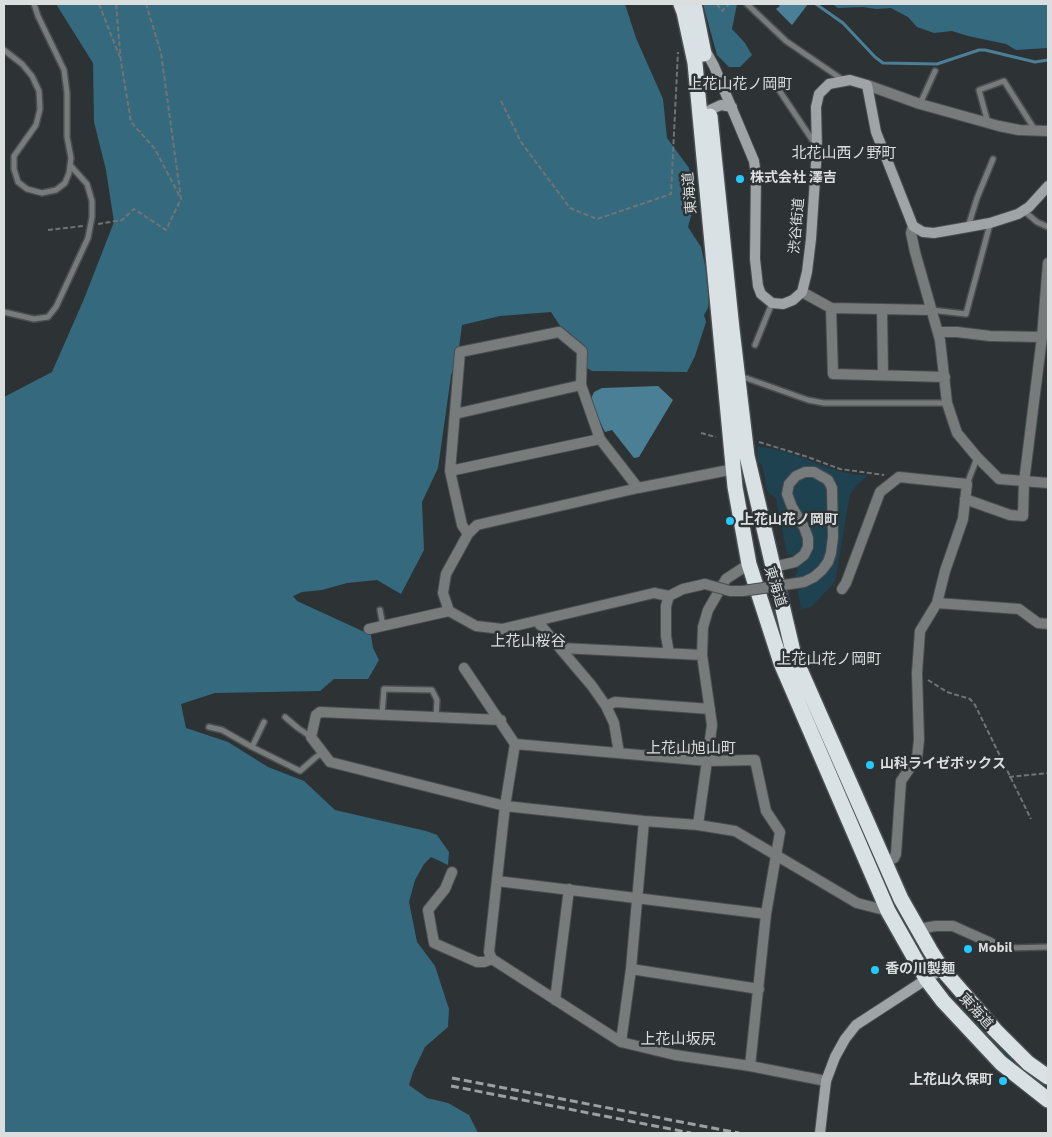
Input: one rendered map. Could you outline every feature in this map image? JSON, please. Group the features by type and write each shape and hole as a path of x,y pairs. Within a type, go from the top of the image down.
{"highway":[{"name":"東海道","path":"681,4 696,63 719,330 735,487 749,564 781,663 888,911 926,980 1001,1063 1048,1100"},
{"name":"東海道","path":"694,4 702,44 710,110 748,456 794,656 901,899 942,969 995,1030 1028,1063 1048,1077"}],"main road":[{"path":"702,44 714,66 754,161 756,175 755,258 758,286 761,294 772,303 783,304 793,300 802,292"},
{"path":"843,80 867,85 876,132 913,226 923,232 934,233 990,223 1024,211 1029,208 1048,186"},
{"name":"渋谷街道","path":"802,292 807,272 811,239 817,148 816,107 819,94 829,84 843,80"},
{"path":"710,110 721,105 732,107"},
{"path":"820,1133 826,1082 835,1057 856,1025 942,969"}],"street":[{"path":"867,85 920,104 988,124 1019,130 1048,131"},
{"path":"913,226 911,232 915,252 930,310 938,332 947,403 957,433 999,480 1048,483"},
{"path":"965,499 1010,515 1023,516 1024,482 1042,337 1048,263"},
{"path":"802,292 832,308 930,310"},
{"path":"832,308 832,374 945,377"},
{"path":"882,309 883,375"},
{"path":"468,534 462,525 450,471 460,352 559,332 582,351 581,386 600,440 638,488"},
{"path":"938,332 1042,337"},
{"path":"455,414 581,386"},
{"path":"450,471 600,440"},
{"path":"734,469 638,488 477,525 468,534 446,574 443,593 450,611 476,626 502,629 654,593 669,596 683,588 705,584 730,591 743,591 804,582 822,570 828,562 831,553 832,488 828,480 814,472 805,472 796,476 789,484 787,494 792,507 804,527 808,538 808,546 804,555 795,562 773,567"},
{"path":"842,590 880,492 899,477 967,484 963,519 945,571 937,603 920,631 917,758 901,781 896,854 894,858 884,862"},
{"path":"698,825 712,725 702,655 703,627 708,610 726,579 749,564"},
{"path":"669,596 666,606 669,653"},
{"path":"937,603 1019,609 1038,623 1048,624"},
{"path":"369,629 450,611"},
{"path":"537,621 562,648 606,706 614,723 619,753"},
{"path":"562,648 702,655"},
{"path":"464,668 501,720 515,744 505,806 489,952 492,959 621,1042 675,1056 750,1066 826,1082"},
{"path":"606,706 615,702 710,709"},
{"path":"501,720 320,712 316,715 311,737 330,762 505,806 644,822 698,825 736,831 857,902 888,911"},
{"path":"515,744 708,761 756,760 766,811 780,832 766,914 750,1066"},
{"path":"621,1042 638,898 644,822"},
{"path":"452,872 445,889 428,910 434,944 477,962 492,959"},
{"path":"497,881 766,914"},
{"path":"555,1000 569,889"},
{"path":"918,929 953,926 992,943"},
{"path":"630,969 758,989"}],"lane":[{"path":"4,50 22,64 32,76 39,91 40,109 36,125 14,156 14,169 18,182 27,189 42,193 56,190 65,183 70,165 64,70 34,4"},
{"path":"746,4 786,41 843,80"},
{"path":"920,104 935,71"},
{"path":"988,124 979,90 1004,81 1036,131"},
{"path":"775,84 817,148"},
{"path":"968,227 977,198 994,159"},
{"path":"4,312 34,319 48,317 56,307 88,238 92,217 92,201 86,184 70,165"},
{"path":"1024,211 1037,222 1048,227"},
{"path":"930,310 966,314 990,223"},
{"path":"755,345 772,303"},
{"path":"738,378 746,378 808,400 824,403 947,403"},
{"path":"967,484 977,457"},
{"path":"380,610 383,626"},
{"path":"382,715 384,689 432,690 437,700 436,717"},
{"path":"285,717 311,737"},
{"path":"252,747 264,722"},
{"path":"209,728 222,730 300,771 322,753"},
{"path":"992,943 1007,948 1048,947"}],"path":[{"path":"99,4 121,62"},
{"path":"116,4 121,62 131,122 155,149 181,199"},
{"path":"48,230 90,226 122,220 134,209 166,230 181,199 161,53 146,4"},
{"path":"717,4 722,11 729,4"},
{"path":"501,101 521,142 570,208 597,218 671,194 678,51"},
{"path":"701,433 716,436"},
{"path":"757,441 840,469 899,477"},
{"path":"918,673 947,692 970,698 1031,819"},
{"path":"1009,777 1048,774"}],"shaded area":[{"path":"56,4 625,4 636,38 663,99 667,138 689,168 695,202 688,227 701,247 710,288 708,308 704,315 706,322 695,356 687,372 592,371 587,368 587,349 564,332 551,312 500,316 462,325 459,348 451,376 438,468 422,502 424,550 401,594 377,580 347,583 322,590 302,592 293,596 297,601 371,635 373,648 379,660 368,679 334,679 320,691 215,693 181,704 186,728 228,742 268,767 304,781 335,810 437,835 449,852 448,865 431,857 424,864 415,880 409,902 417,942 435,966 449,1009 448,1027 425,1047 409,1085 427,1098 448,1103 469,1115 478,1133 4,1133 4,397 52,372 84,299 114,222 106,170 94,122 93,63"},
{"path":"703,4 737,4 732,29 745,43 752,55 740,67 729,67 717,55"},
{"path":"777,4 808,4 792,25 776,9 780,6"},
{"path":"832,4 1048,4 1048,48 1016,50 1006,44 952,31 934,33 917,27 908,17 891,8 838,8"},
{"path":"658,386 673,400 639,457 634,458 612,430 605,432 590,401 594,392 602,388"},
{"path":"757,446 784,451 837,471 868,475 850,494 835,582 811,607 801,609 795,576 798,571 793,556 787,554 776,498 767,491 762,464 758,463"},
{"path":"972,1018 992,1039 1048,1086 1048,1092 1005,1058 969,1021"}],"waterway":[{"path":"816,4 843,23 883,63 937,64 979,50 1035,62 1048,60"}],"railway":[{"path":"452,1078 739,1133"},
{"path":"451,1086 691,1133"}],"place":[{"name":"株式会社 澤吉","path":"740,179"},
{"name":"上花山花ノ岡町","path":"730,521"},
{"name":"山科ライゼボックス","path":"870,765"},
{"name":"Mobil","path":"968,949"},
{"name":"香の川製麺","path":"875,970"},
{"name":"上花山久保町","path":"1003,1081"}],"district":[{"name":"上花山花ノ岡町","path":"740,86"},
{"name":"北花山西ノ野町","path":"844,155"},
{"name":"上花山桜谷","path":"528,643"},
{"name":"上花山花ノ岡町","path":"829,661"},
{"name":"上花山旭山町","path":"691,750"},
{"name":"上花山坂尻","path":"678,1041"}]}
